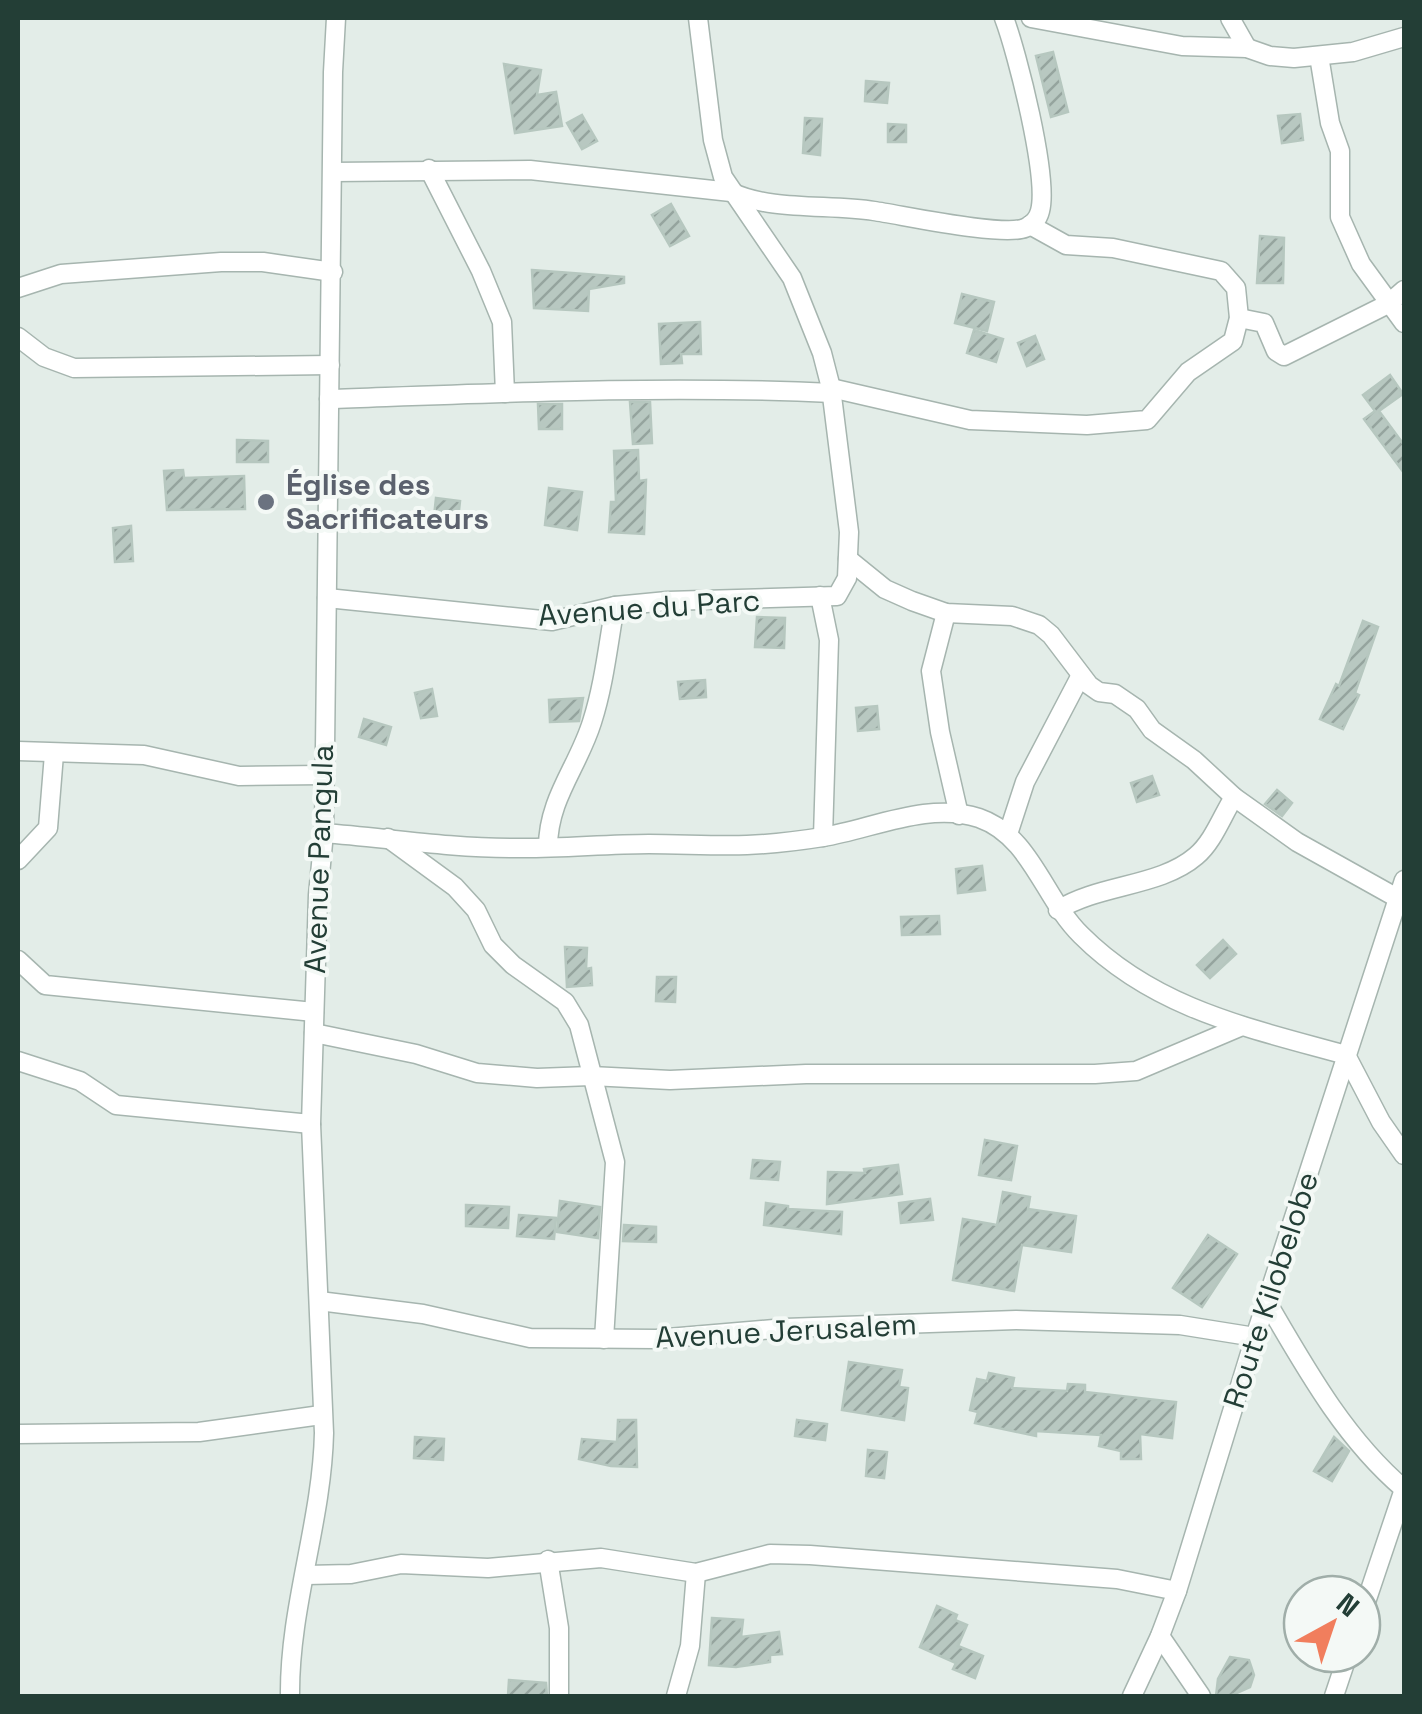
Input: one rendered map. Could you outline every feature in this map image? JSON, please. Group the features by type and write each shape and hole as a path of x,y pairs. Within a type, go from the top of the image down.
{"street":[{"name":"Avenue Pangula","path":"290,1696 291,1651 323,1473 311,1124 318,895 324,832 336,18"},
{"path":"698,18 713,140 731,192 792,278 822,353 832,391 849,532 844,588 838,596 820,596 829,640 823,837"},
{"path":"332,172 530,170 731,192 756,202 848,207 1014,230 1030,225 1040,211 1041,179 1013,42 1004,18"},
{"path":"1031,18 1182,46 1247,48 1270,56 1353,52 1404,36"},
{"path":"1230,18 1247,48"},
{"path":"1319,56 1330,123 1340,151 1340,217 1361,264 1404,322"},
{"path":"428,169 481,271 502,322 505,392"},
{"path":"329,399 691,388 832,391 970,420 1087,425 1147,420 1188,372 1233,341 1238,318 1236,288 1228,276 1212,267 1113,248 1066,244 1030,225"},
{"path":"18,288 60,274 221,262 263,262 333,272"},
{"path":"1238,318 1264,324 1276,350 1284,356 1388,304 1404,290"},
{"path":"18,337 44,357 74,368 330,365"},
{"path":"848,559 896,596 946,613 1026,618 1051,635 1098,692 1115,694 1137,708 1152,730 1194,760 1234,797 1297,842 1402,890"},
{"name":"Avenue du Parc","path":"327,598 552,621 615,606 667,600 820,596"},
{"path":"548,847 552,807 580,755 593,719 615,606"},
{"path":"946,613 931,672 940,732 960,815"},
{"path":"1008,834 1025,782 1081,676"},
{"path":"18,751 144,755 239,776 323,775"},
{"path":"18,860 48,828 54,754"},
{"path":"1058,910 1092,892 1141,881 1196,857 1234,797"},
{"path":"324,832 511,848 750,845 823,837 908,817 943,813 978,818 1008,834 1037,871 1058,910 1133,979 1175,1003 1346,1055 1381,1122 1404,1155"},
{"path":"388,838 455,886 476,910 493,945 513,966 565,1002 579,1025 615,1162 604,1339"},
{"name":"Route Kilobelobe","path":"1132,1696 1177,1591 1255,1336 1402,890"},
{"path":"18,960 45,985 314,1012"},
{"path":"314,1034 416,1054 476,1073 670,1080 806,1074 1136,1071 1242,1026"},
{"path":"18,1061 80,1081 116,1104 311,1124"},
{"name":"Avenue Jerusalem","path":"319,1300 423,1314 530,1338 656,1339 785,1328 1016,1320 1180,1325 1255,1336"},
{"path":"1267,1302 1364,1451 1404,1489 1375,1574"},
{"path":"18,1434 198,1432 321,1414"},
{"path":"306,1575 351,1574 401,1564 488,1568 601,1558 696,1572 750,1558 810,1555 1117,1579 1177,1591"},
{"path":"548,1560 559,1628 559,1696"},
{"path":"676,1696 690,1646 696,1572"},
{"path":"1160,1636 1202,1696"}],"building":[{"path":"1053,52 1068,112 1051,117 1036,56"},
{"path":"504,64 541,70 537,95 556,92 562,126 515,133"},
{"path":"866,81 889,83 887,103 865,101"},
{"path":"1300,114 1303,140 1282,143 1278,116"},
{"path":"582,115 597,141 582,149 567,123"},
{"path":"805,118 822,119 820,155 803,153"},
{"path":"888,124 906,125 906,142 888,142"},
{"path":"671,204 689,236 670,246 652,215"},
{"path":"1260,236 1284,238 1283,283 1257,283"},
{"path":"532,270 624,277 624,283 589,289 588,311 534,308"},
{"path":"962,294 994,302 987,331 955,323"},
{"path":"700,322 701,354 681,354 682,363 661,364 659,324"},
{"path":"974,330 1003,339 996,362 967,353"},
{"path":"1035,336 1044,359 1027,366 1018,343"},
{"path":"1390,375 1403,394 1379,411 1404,445 1404,473 1364,419 1375,411 1363,395"},
{"path":"630,402 650,402 652,443 633,444"},
{"path":"538,404 562,404 562,429 539,429"},
{"path":"237,440 268,441 268,462 237,462"},
{"path":"638,450 639,481 646,480 644,534 609,532 611,502 616,502 614,451"},
{"path":"183,470 184,478 244,476 245,509 167,510 164,471"},
{"path":"549,488 582,492 577,530 545,525"},
{"path":"436,498 460,501 457,529 433,526"},
{"path":"131,526 133,561 115,562 113,528"},
{"path":"757,617 785,618 784,648 755,647"},
{"path":"1363,621 1378,627 1355,693 1359,695 1343,729 1320,719 1336,684 1339,686"},
{"path":"705,680 706,697 680,699 678,682"},
{"path":"432,689 437,716 421,718 415,693"},
{"path":"583,698 579,721 550,722 549,700"},
{"path":"877,706 879,729 858,731 856,708"},
{"path":"364,719 391,727 386,745 359,737"},
{"path":"1152,776 1159,795 1137,802 1131,783"},
{"path":"1277,790 1292,803 1282,816 1265,804"},
{"path":"982,866 985,890 958,893 956,869"},
{"path":"939,916 940,934 902,935 901,917"},
{"path":"1223,940 1236,954 1210,978 1197,965"},
{"path":"565,947 587,948 586,969 591,968 592,985 567,987"},
{"path":"657,977 676,977 675,1002 656,1001"},
{"path":"985,1140 1017,1146 1011,1180 979,1175"},
{"path":"753,1160 780,1162 778,1180 751,1178"},
{"path":"898,1165 902,1194 827,1204 828,1172 865,1173 864,1169"},
{"path":"1003,1192 1030,1197 1028,1209 1076,1216 1071,1252 1022,1245 1014,1291 953,1280 963,1219 997,1225"},
{"path":"930,1199 933,1220 901,1223 899,1203"},
{"path":"560,1201 600,1207 598,1238 557,1232"},
{"path":"766,1203 788,1209 842,1212 841,1234 764,1225"},
{"path":"466,1205 509,1207 508,1228 466,1226"},
{"path":"519,1215 556,1218 554,1239 517,1236"},
{"path":"624,1225 656,1227 656,1242 623,1241"},
{"path":"1208,1235 1237,1254 1202,1307 1173,1288"},
{"path":"849,1362 902,1370 899,1387 908,1388 904,1420 842,1410"},
{"path":"989,1373 1014,1378 1012,1388 1067,1391 1068,1384 1085,1385 1085,1392 1176,1402 1172,1438 1140,1434 1141,1459 1121,1459 1121,1451 1099,1446 1101,1435 1036,1431 1036,1436 975,1423 978,1412 970,1410 977,1379 987,1381"},
{"path":"618,1420 636,1420 637,1467 579,1459 582,1439 617,1442"},
{"path":"797,1420 827,1424 825,1440 795,1436"},
{"path":"415,1437 444,1439 443,1460 414,1458"},
{"path":"1334,1437 1349,1451 1332,1481 1314,1471"},
{"path":"868,1450 887,1452 884,1478 866,1476"},
{"path":"937,1606 957,1615 955,1620 967,1625 958,1646 983,1656 975,1678 953,1669 956,1663 920,1647"},
{"path":"712,1618 743,1620 741,1637 779,1632 782,1654 770,1655 770,1662 736,1667 709,1665"},
{"path":"1230,1657 1249,1660 1254,1675 1250,1687 1230,1696 1216,1696 1218,1679"},
{"path":"509,1680 546,1683 547,1696 508,1696"}],"place":[{"name":"Église des Sacrificateurs","path":"266,502"}]}
